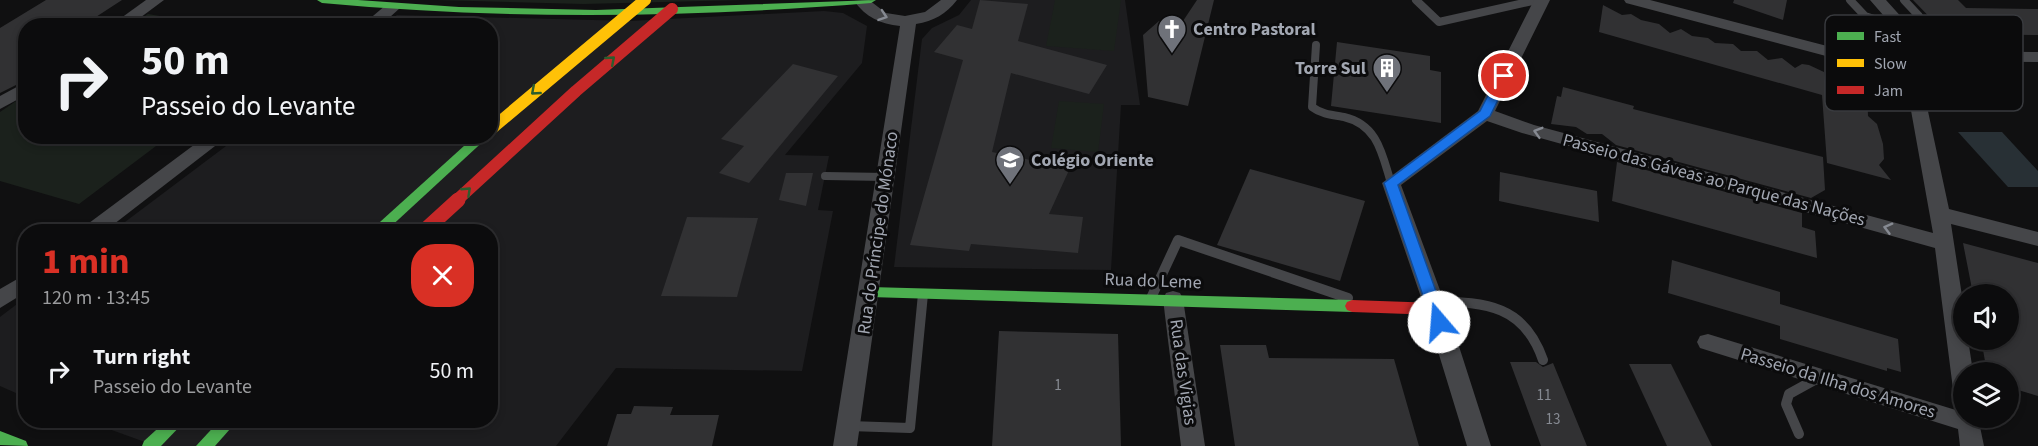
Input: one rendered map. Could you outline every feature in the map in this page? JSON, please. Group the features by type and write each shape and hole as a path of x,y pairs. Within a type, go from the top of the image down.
{"main road":[{"path":"322,0 392,8 542,12 671,10 865,0"},
{"path":"498,123 645,0"},
{"path":"432,224 576,91 682,0"},
{"path":"385,224 474,144"},
{"name":"Rua do Leme","path":"870,292 1162,299 1377,308 1434,305"},
{"path":"150,446 169,428"},
{"path":"204,446 223,428"},
{"path":"0,438 20,446"}],"street":[{"path":"130,18 156,0"},
{"path":"865,0 877,15 909,20 938,12 949,0"},
{"path":"1479,446 1434,305 1391,183 1485,114 1542,0"},
{"path":"1632,0 1825,50"},
{"path":"1878,0 1891,15"},
{"path":"379,18 392,8"},
{"name":"Rua do Príncipe do Mónaco","path":"847,436 909,20"},
{"path":"2023,57 2038,57"},
{"path":"0,104 18,92"},
{"path":"1919,111 1940,214 1960,362"},
{"name":"Passeio das Gáveas ao Parque das Nações","path":"1485,114 1528,129 1944,243"},
{"path":"101,224 208,144"},
{"path":"1940,214 2038,239"},
{"path":"0,300 18,287"},
{"name":"Rua das Vigias","path":"1162,299 1193,446"},
{"name":"Passeio da Ilha dos Amores","path":"1708,342 1820,377 1969,429"}],"lane":[{"path":"1416,0 1440,22 1537,0"},
{"path":"1850,0 1864,15"},
{"path":"1904,0 1918,15"},
{"path":"1316,45 1312,107 1323,114 1355,118 1370,127 1391,183"},
{"path":"825,176 886,177"},
{"path":"1162,299 1178,240 1377,308"},
{"path":"847,436 910,428 923,294"},
{"path":"1434,305 1470,302 1503,312 1527,327 1543,360"},
{"path":"1799,434 1786,404 1789,394 1820,377"}],"shaded area":[{"path":"435,0 743,0 583,4"},
{"name":"Colégio Oriente","path":"971,0 1125,0 1140,105 1121,105 1111,270 894,267 922,39 932,28 959,15"},
{"path":"1055,0 1121,0 1114,51 1046,46"},
{"path":"824,11 843,13 867,26 862,63 785,155 829,156 818,210 833,211 802,371 616,368 556,446 156,446 106,428 498,428 498,224 122,224 229,144 498,144 498,18 393,18 397,15 630,21"},
{"path":"148,14 172,18 142,18"},
{"path":"18,100 18,144 159,144 79,204 0,181 0,112"},
{"path":"1059,101 1104,104 1098,152 1051,148"},
{"path":"1958,132 2002,132 2038,171 2038,187 2008,187"},
{"path":"18,303 18,394 0,386 0,317"}],"building":[{"path":"46,0 122,0 94,18 18,18 18,84 0,93 0,28"},
{"path":"980,0 1028,4 1018,41 1107,65 1089,94 1011,73 992,152 1070,168 1049,214 1083,217 1078,253 971,244 969,251 910,245 963,60 934,52 957,25 972,29"},
{"name":"Centro Pastoral","path":"1197,0 1214,0 1188,106 1148,97 1143,35 1159,21 1177,30"},
{"path":"1734,0 1787,0 1783,20 1733,3"},
{"path":"1913,0 1958,0 1966,8 2038,9 2038,35 2023,35 2023,15 1928,15"},
{"path":"1603,5 1622,15 1631,14 1641,20 1659,24 1670,33 1681,29 1692,36 1708,38 1715,43 1733,44 1741,51 1757,51 1768,60 1782,58 1795,68 1802,64 1824,72 1825,111 1868,111 1868,116 1877,124 1883,144 1884,159 1879,165 1891,180 1827,163 1822,95 1599,32"},
{"name":"Torre Sul","path":"1337,42 1430,56 1430,70 1441,72 1441,123 1331,106"},
{"path":"793,64 838,76 749,183 719,173 744,146 721,139"},
{"path":"1563,87 1634,106 1633,109 1823,157 1825,190 1811,198 1616,145 1602,134 1587,134 1576,127 1551,124 1557,96 1561,97"},
{"path":"1617,162 1802,213 1802,227 1815,231 1817,258 1612,201"},
{"path":"1250,169 1365,201 1340,281 1217,245"},
{"path":"1500,172 1597,191 1599,222 1499,201"},
{"path":"786,173 813,173 806,206 779,200"},
{"path":"687,217 758,218 737,297 661,296"},
{"path":"1963,243 2038,263 2038,396 2019,390 2019,362 1985,362 1983,350 2019,350 2019,284 1971,284"},
{"path":"1672,260 1780,292 1780,304 1898,339 1901,372 1887,368 1887,371 1780,339 1780,326 1668,293"},
{"path":"999,331 1118,334 1121,446 992,446"},
{"path":"1220,345 1266,345 1269,358 1394,359 1419,446 1235,446"},
{"path":"1510,362 1536,362 1543,367 1553,363 1587,446 1541,446"},
{"path":"1629,364 1671,364 1712,446 1667,446"},
{"path":"634,406 673,407 670,415 719,415 712,446 607,446 617,414 631,414"}],"traffic: fast":[{"path":"322,0 528,13 665,12 871,0"},
{"path":"385,224 474,144"},
{"path":"870,292 1352,306"},
{"path":"150,446 169,428"},
{"path":"204,446 222,428"},
{"path":"0,438 20,446"}],"traffic: jam":[{"path":"432,224 576,91 672,9"},
{"path":"1352,306 1436,309"}],"traffic: slow":[{"path":"498,123 645,0"}],"place":[{"name":"Centro Pastoral","path":"1172,54"},
{"name":"Torre Sul","path":"1387,94"},
{"name":"Colégio Oriente","path":"1010,186"}],"route":[{"path":"1439,322 1391,183 1485,114 1504,76"}]}
